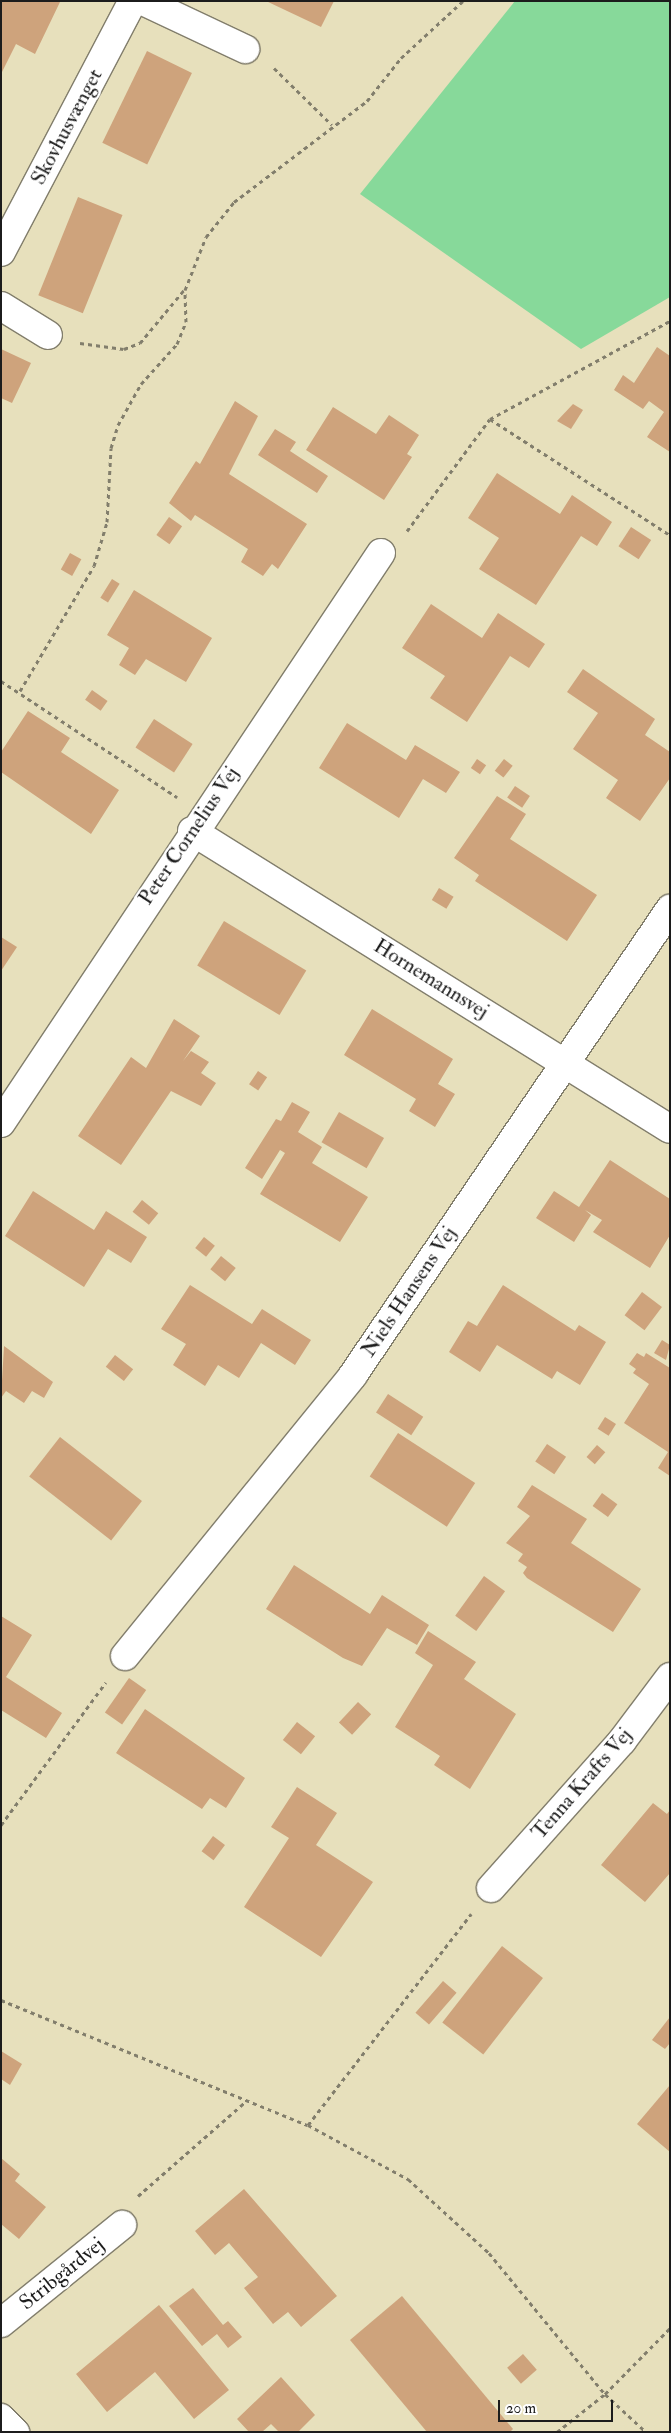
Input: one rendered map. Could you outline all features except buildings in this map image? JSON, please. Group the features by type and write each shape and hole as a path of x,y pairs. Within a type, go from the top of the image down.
{"street":[{"name":"Skovhusvænget","path":"1,252 133,1"},
{"path":"142,1 245,49"},
{"path":"1,306 48,335"},
{"name":"Peter Cornelius Vej","path":"1,1123 192,831 381,553"},
{"name":"Hornemannsvej","path":"192,831 565,1061 670,1129"},
{"name":"Niels Hansens Vej","path":"125,1656 353,1375 565,1061 670,910"},
{"name":"Tenna Krafts Vej","path":"491,1888 622,1741 670,1677"},
{"name":"Stribgårdvej","path":"1,2323 122,2225"},
{"path":"1,2418 15,2432"}],"path":[{"path":"48,335 124,350 140,343 161,323 185,290 206,237 234,202 332,125 367,101 400,58 463,1"},
{"path":"245,49 264,59 332,125"},
{"path":"20,691 94,566 107,522 111,448 118,425 141,384 176,344 186,322 185,290"},
{"path":"381,553 396,545 490,419 670,321"},
{"path":"490,419 670,535"},
{"path":"1,681 20,691 176,794 192,831"},
{"path":"1,1825 125,1656"},
{"path":"308,2125 491,1888"},
{"path":"1,2000 245,2102 308,2125 408,2179 489,2253 605,2394 646,2432"},
{"path":"122,2225 123,2209 245,2102"},
{"path":"557,2432 605,2394 670,2328"}],"green space":[{"path":"515,1 670,1 670,297 581,349 360,194"}]}
